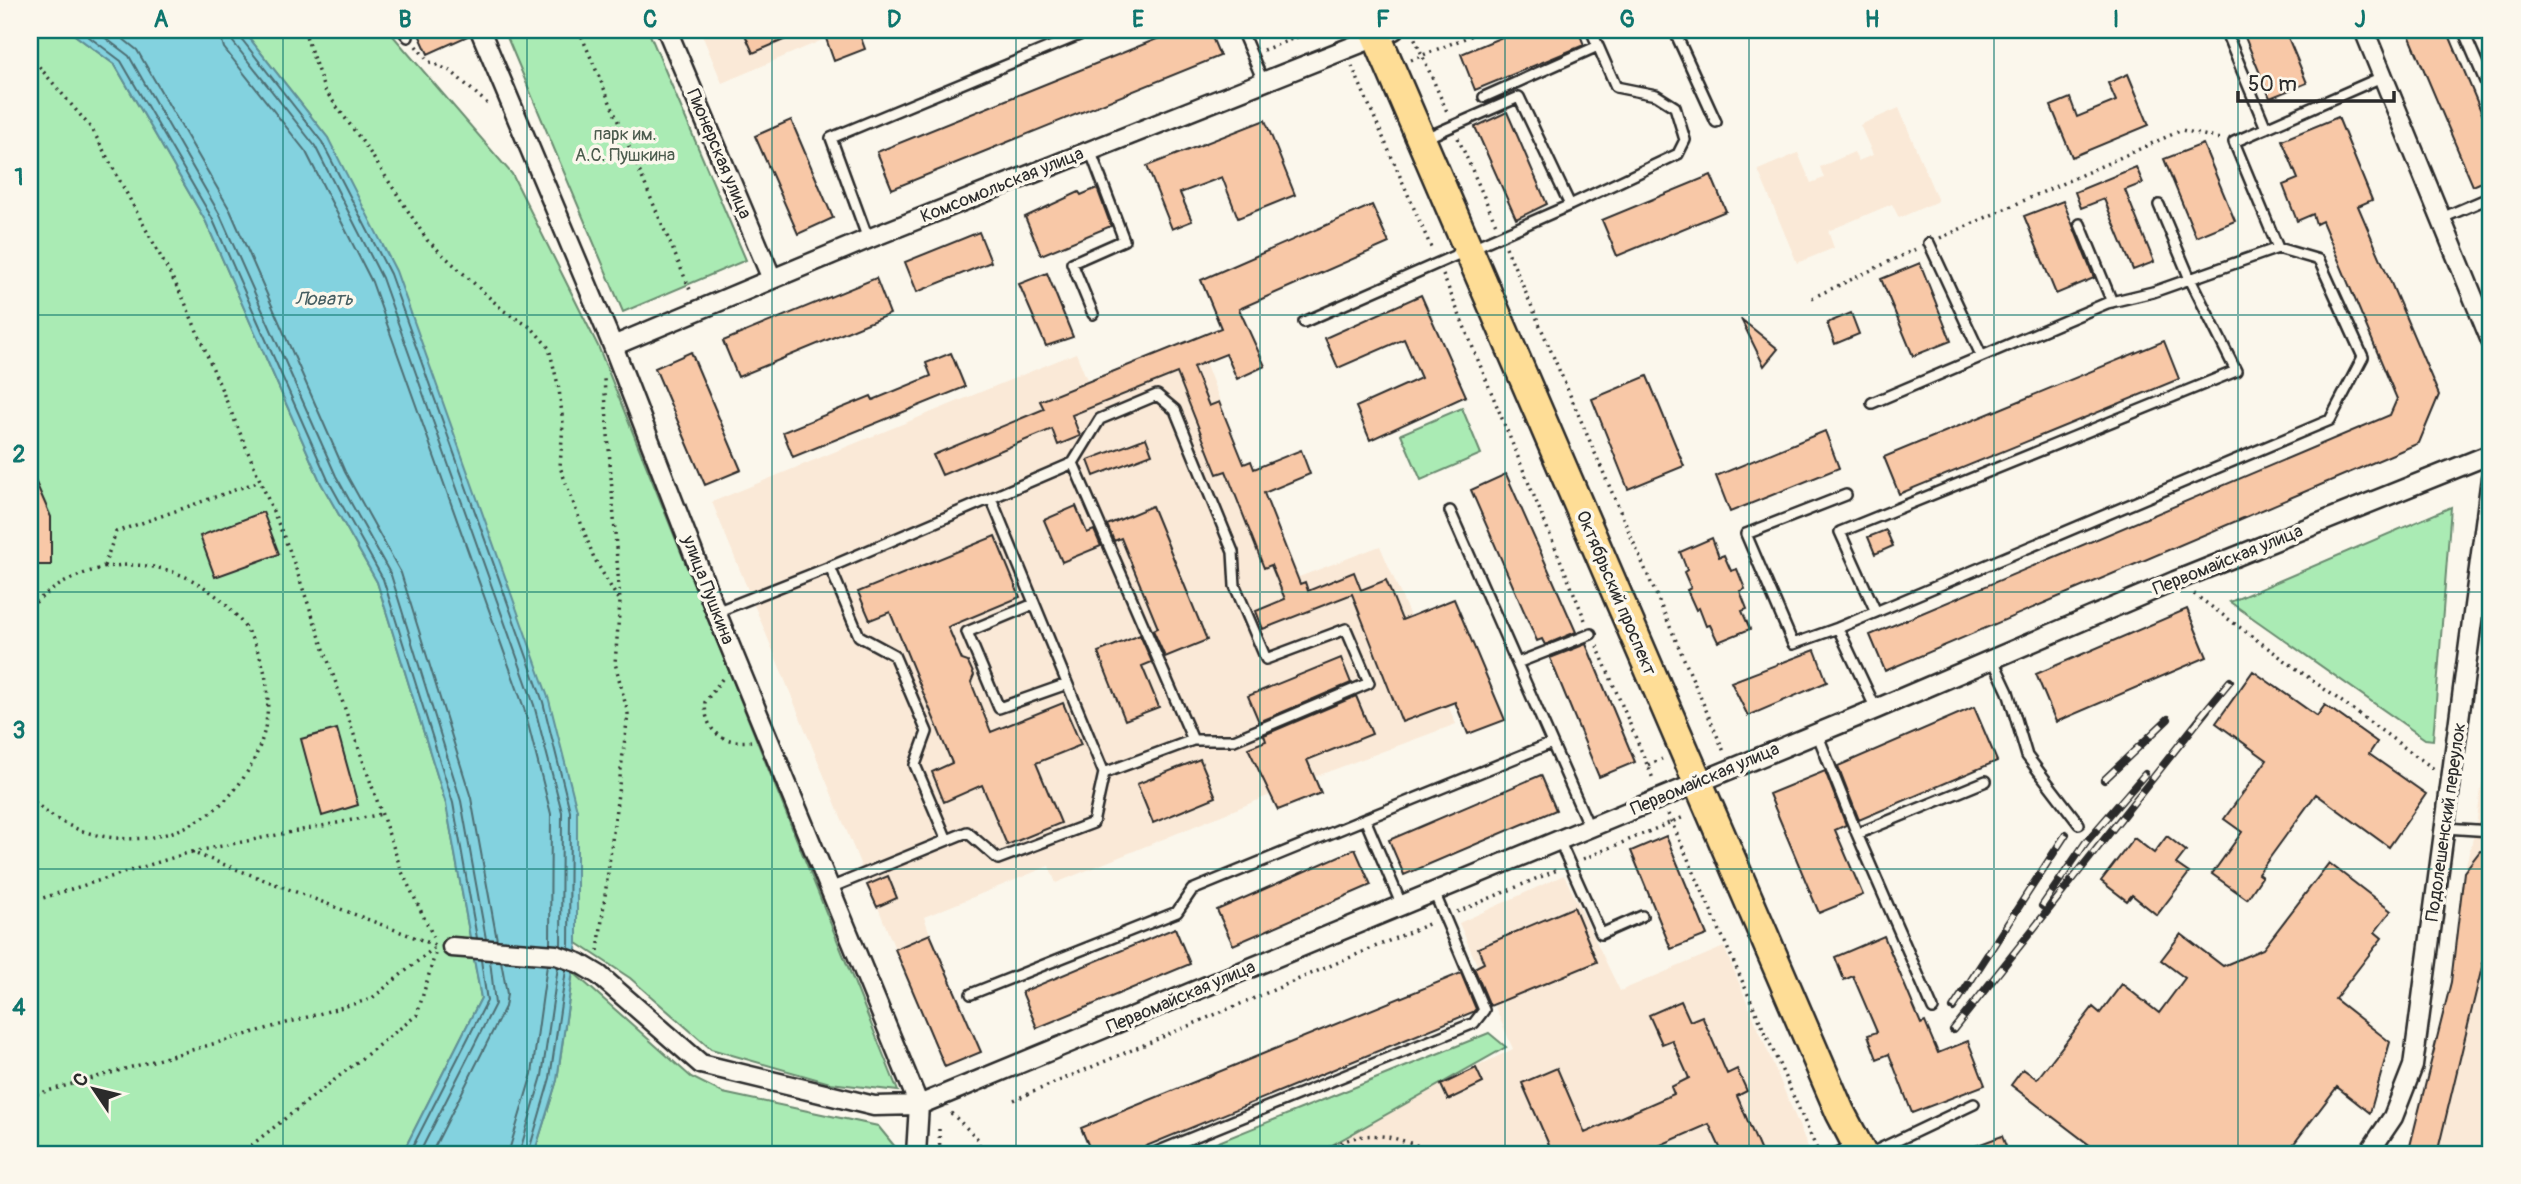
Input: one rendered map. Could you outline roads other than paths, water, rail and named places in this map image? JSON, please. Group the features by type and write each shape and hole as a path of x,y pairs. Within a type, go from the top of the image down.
{"main road":[{"name":"Октябрьский проспект","path":"1382,32 1390,68 1856,1152"}],"street":[{"name":"улица Пушкина","path":"480,30 613,346 716,612 919,1105 916,1154"},
{"name":"Пионерская улица","path":"667,30 772,279"},
{"path":"2364,30 2491,341"},
{"name":"Комсомольская улица","path":"613,346 868,239 1343,50 1382,32"},
{"name":"Первомайская улица","path":"445,946 556,955 599,975 701,1064 874,1106 919,1105 1661,797 1703,794 1731,767 1875,709 2175,581 2491,454"},
{"name":"Подолешенский переулок","path":"2368,1154 2393,1117 2413,1066 2491,478"}],"lane":[{"path":"868,239 831,138 1091,30"},
{"path":"1241,30 1263,81"},
{"path":"1304,322 1501,236 1678,154 1685,140 1675,107 1656,95 1616,87 1591,30"},
{"path":"1674,30 1716,122"},
{"path":"2225,30 2266,128"},
{"path":"2463,30 2491,95"},
{"path":"1484,97 1598,46"},
{"path":"2278,248 2234,142 2384,76"},
{"path":"1421,139 1519,97 1570,205"},
{"path":"1090,150 1124,240 1072,262 1093,314"},
{"path":"2442,218 2491,197"},
{"path":"1875,612 1840,532 2236,371 2190,279 2159,205"},
{"path":"2080,224 2112,302"},
{"path":"1929,243 1981,355"},
{"path":"1846,495 1746,534 1793,644 1838,628 2329,420 2363,358 2319,260 2278,248 2190,279 2112,302 1872,403"},
{"path":"716,612 830,567 1073,463 1100,419 1157,395 1175,410 1233,552 1235,586 1266,659 1346,629 1369,683 1234,740 1193,740 1104,773"},
{"path":"1073,463 1193,740"},
{"path":"830,888 967,832 998,859 1093,823 1104,773 991,498"},
{"path":"1450,511 1589,827"},
{"path":"830,567 859,636 894,655 927,732 915,765 947,840"},
{"path":"1034,604 967,632 999,708 1067,684"},
{"path":"1838,628 1875,709"},
{"path":"1517,663 1591,634"},
{"path":"1992,658 2007,692 2027,756 2079,824"},
{"path":"1817,733 1857,834 1933,1009"},
{"path":"971,994 1177,912 1192,890 1552,743"},
{"path":"1857,834 1986,781"},
{"path":"1364,819 1402,905"},
{"path":"2445,828 2491,831"},
{"path":"1559,840 1601,934 1642,916"},
{"path":"1152,1154 1474,1023 1484,1010 1434,892"},
{"path":"1856,1152 1974,1104"}],"water":[{"name":"Ловать","path":"68,30 243,30 328,138 396,271 549,700 577,810 577,943 557,1080 534,1154 402,1154 481,998 446,804 377,582 321,483 206,222 115,65"}],"railway":[{"path":"2201,716 2230,681"},
{"path":"1953,1030 2207,710"},
{"path":"2104,780 2168,719"},
{"path":"2042,906 2086,842 2145,774"},
{"path":"1953,1008 2066,834"}],"park label":[{"name":"парк им. А.С. Пушкина","path":"625,144"}]}
